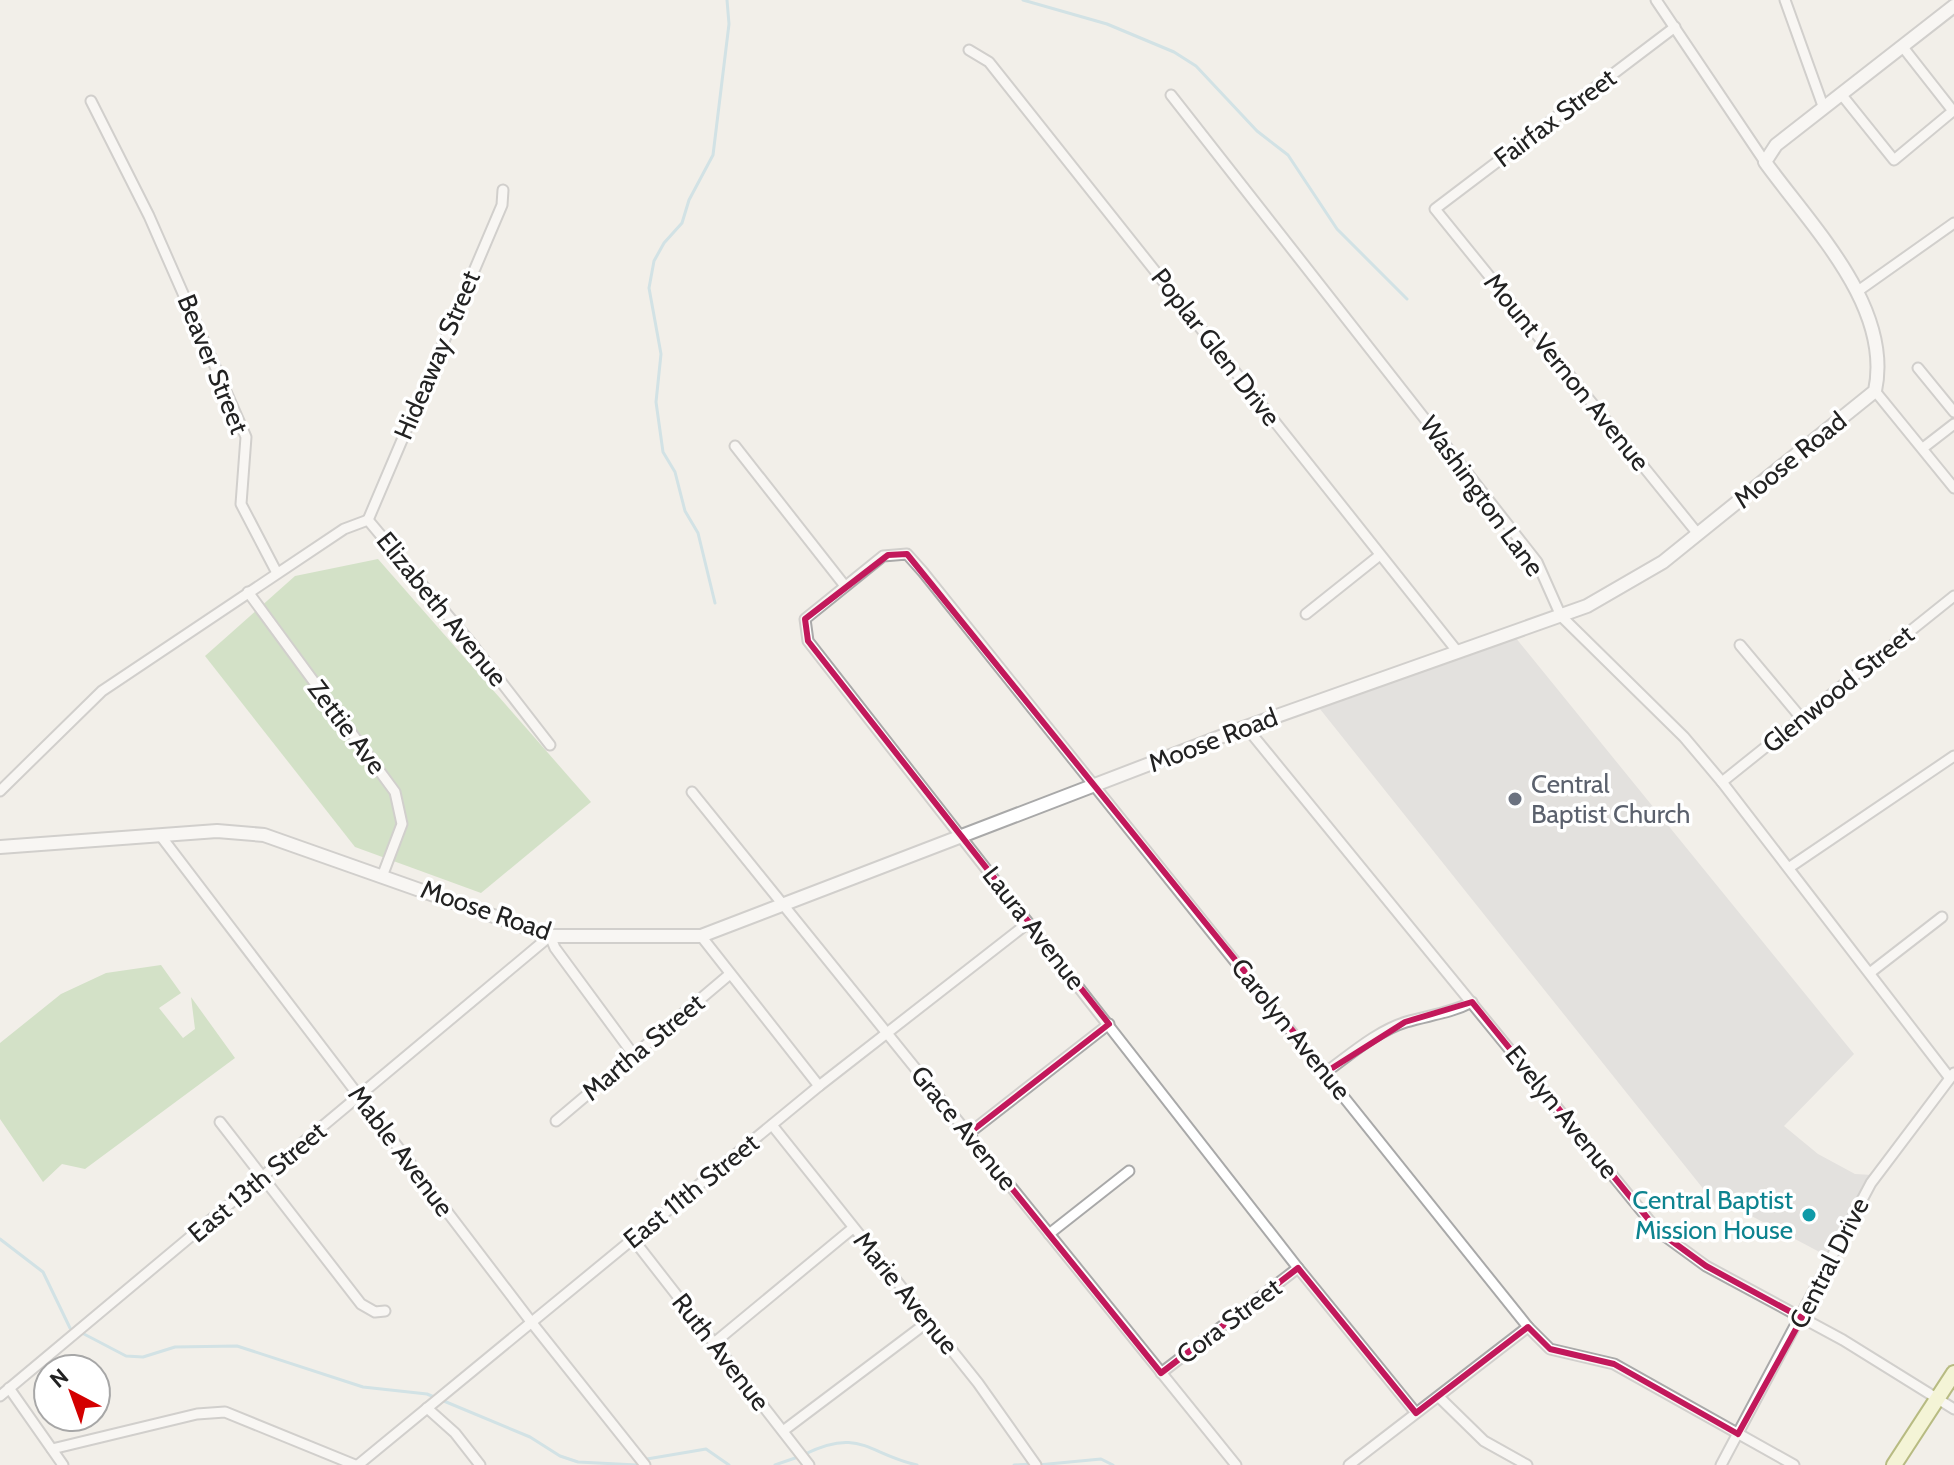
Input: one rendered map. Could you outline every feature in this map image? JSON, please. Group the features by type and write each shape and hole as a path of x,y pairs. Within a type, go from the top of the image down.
{"main road":[{"path":"1894,1465 1954,1373"}],"street":[{"path":"1656,0 1765,162 1858,291 1876,336 1880,357 1875,391 1954,488"},
{"path":"1785,0 1823,106"},
{"path":"1765,162 1776,145 1823,106 1954,6"},
{"name":"Fairfax Street","path":"1435,209 1675,27"},
{"path":"1841,94 1894,160 1953,111 1902,46"},
{"name":"Poplar Glen Drive","path":"969,50 989,62 1024,104 1457,651"},
{"name":"Washington Lane","path":"1171,95 1537,562 1561,616 1684,737 1790,867 1951,1075"},
{"name":"Beaver Street","path":"91,101 174,270 246,437 241,504 277,573"},
{"name":"Hideaway Street","path":"368,520 502,205 503,190"},
{"name":"Mount Vernon Avenue","path":"1435,209 1698,534"},
{"path":"1858,291 1954,223"},
{"path":"1918,368 1954,412"},
{"name":"Moose Road","path":"0,847 217,831 264,835 383,874 550,936 701,936 1246,727 1561,616 1625,586 1698,534 1875,391"},
{"path":"1923,448 1954,424"},
{"path":"735,446 845,586"},
{"name":"Elizabeth Avenue","path":"277,573 344,529 368,520 550,745"},
{"name":"Carolyn Avenue","path":"845,586 883,556 907,554 1095,784 1528,1327 1550,1349 1614,1364 1794,1465"},
{"path":"1306,614 1380,555"},
{"path":"0,791 102,691 277,573"},
{"name":"Laura Avenue","path":"845,586 805,619 808,641 1298,1268 1416,1413"},
{"name":"Zettie Ave","path":"248,592 395,792 402,824 383,874"},
{"name":"Glenwood Street","path":"1722,782 1954,596"},
{"path":"1740,645 1802,719"},
{"name":"Evelyn Avenue","path":"1246,727 1658,1231 1706,1266 1802,1318 1954,1409"},
{"path":"1790,867 1954,756"},
{"name":"Grace Avenue","path":"692,792 1236,1465"},
{"name":"Mable Avenue","path":"160,835 532,1323 645,1465"},
{"path":"1871,972 1942,917"},
{"name":"East 11th Street","path":"357,1465 819,1086 1028,923"},
{"path":"550,936 555,948 633,1054"},
{"name":"East 13th Street","path":"0,1396 550,936"},
{"path":"701,936 819,1086"},
{"name":"Martha Street","path":"556,1121 730,974"},
{"path":"1326,1072 1377,1036 1405,1022 1453,1012 1472,1002"},
{"path":"968,1134 1109,1024"},
{"name":"Central Drive","path":"1721,1465 1802,1318 1871,1183 1951,1075"},
{"path":"220,1122 361,1304 375,1312 385,1311"},
{"name":"Marie Avenue","path":"772,1125 929,1321 1034,1462"},
{"path":"1049,1234 1129,1171"},
{"path":"714,1343 853,1228"},
{"name":"Ruth Avenue","path":"633,1239 805,1459"},
{"name":"Cora Street","path":"1161,1373 1298,1268"},
{"path":"783,1431 929,1321"},
{"path":"1349,1465 1528,1327"},
{"path":"9,1388 63,1465"},
{"path":"1439,1397 1484,1441 1527,1465"},
{"path":"430,1405 480,1465"},
{"path":"52,1449 197,1414 225,1412 357,1465"}],"highlighted area":[{"path":"907,554 923,572 1326,1072 1405,1022 1472,1002 1658,1231 1706,1266 1802,1318 1738,1434 1614,1364 1550,1349 1528,1327 1416,1413 1298,1268 1161,1373 968,1134 1109,1024 808,641 805,619 888,555"}],"shaded area":[{"name":"Central Baptist Church","path":"1515,637 1854,1054 1784,1126 1818,1154 1855,1174 1872,1175 1829,1257 1740,1210 1724,1196 1717,1206 1316,704"}],"green space":[{"path":"378,559 591,802 481,893 355,847 205,656 295,576"},
{"path":"161,965 181,993 159,1008 183,1038 195,1029 191,997 235,1058 85,1169 62,1164 43,1182 0,1119 0,1043 61,994 106,973"}],"waterway":[{"path":"715,603 698,533 685,511 675,472 663,452 656,402 661,354 649,288 654,261 664,243 682,223 689,200 713,155 729,24 727,0"},
{"path":"1023,0 1107,24 1174,52 1196,66 1257,131 1288,155 1337,229 1407,299"},
{"path":"0,1239 43,1272 70,1328"},
{"path":"84,1334 126,1356 143,1357 175,1347 237,1346 363,1387 427,1394 530,1437 560,1456 578,1462 637,1465"},
{"path":"805,1454 824,1446 852,1443 917,1465"},
{"path":"647,1459 706,1449 729,1465"},
{"path":"775,1465 798,1457"},
{"path":"1038,1465 1101,1459 1113,1465"},
{"path":"1014,1465 1031,1464"}],"place":[{"name":"Central Baptist Church","path":"1515,799"},
{"name":"Central Baptist Mission House","path":"1809,1215"}]}
